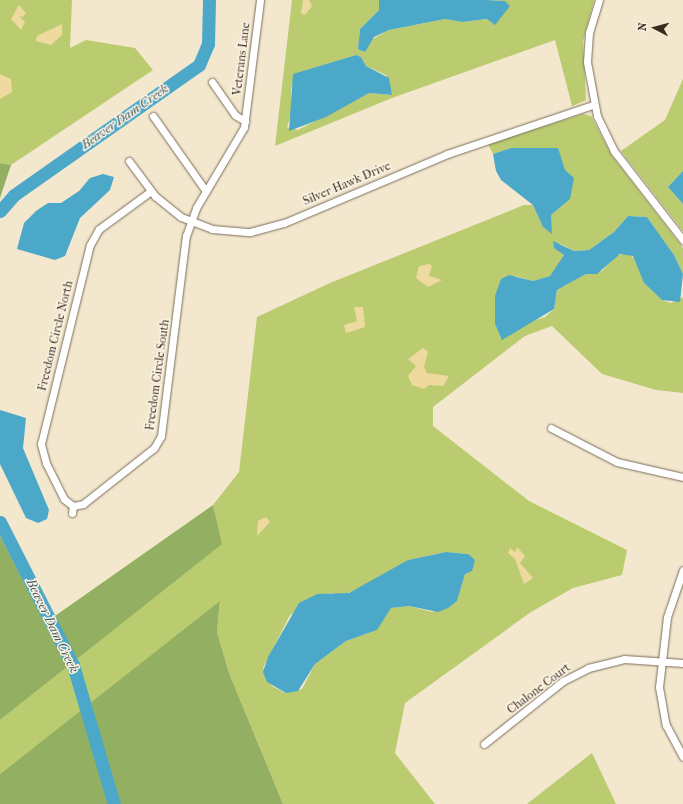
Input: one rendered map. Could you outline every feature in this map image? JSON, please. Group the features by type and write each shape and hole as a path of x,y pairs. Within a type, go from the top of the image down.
{"street":[{"name":"Veterans Lane","path":"190,222 246,121 260,0"},
{"path":"599,0 588,48 593,105 614,151 683,240"},
{"name":"Veterans Lane","path":"212,82 235,115 246,121"},
{"name":"Silver Hawk Drive","path":"129,161 151,191 190,222 239,233 271,228 447,154 593,105"},
{"path":"152,116 206,191"},
{"name":"Freedom Circle North","path":"72,510 64,499 46,463 41,444 90,245 99,230 151,191"},
{"name":"Freedom Circle South","path":"72,510 83,504 154,448 161,436 190,222"},
{"path":"551,428 617,462 683,477"},
{"path":"683,570 668,617 660,660 662,712 683,757"},
{"name":"Chalone Court","path":"484,744 578,673 618,660 660,660 683,663"}],"green space":[{"path":"0,0 72,0 70,48 86,40 135,48 153,70 11,165 0,163"},
{"path":"292,0 379,0 379,10 360,29 358,49 365,52 369,41 389,30 445,19 462,22 488,19 505,1 486,0 594,0 583,41 586,100 572,106 555,40 392,98 275,146","holes":["356,55 361,57 366,66 386,75 392,95 369,93 298,130 287,127 292,113 291,90 295,74"]},
{"path":"683,79 683,171 668,187 683,204 683,231 621,151 665,120"},
{"path":"583,114 591,116 612,156 683,248 683,274 674,255 647,217 628,216 614,232 589,250 574,251 561,244 554,248 563,252 564,258 550,276 533,281 516,276 495,324 502,339 524,324 545,317 554,309 557,290 586,274 602,271 616,256 627,253 637,260 644,283 662,300 671,303 683,297 683,393 656,390 602,374 552,326 525,336 433,407 433,426 529,501 627,550 622,575 573,588 531,612 405,703 395,753 435,804 283,804 229,673 217,632 220,602 0,774 0,720 221,544 213,505 239,472 257,317 330,283 524,205 533,205 543,227 551,215 570,199 558,148 511,148 493,154 488,144","holes":["446,552 468,554 472,571 465,573 457,601 432,612 409,606 391,608 374,631 346,641 315,664 302,689 285,693 272,686 263,668 290,615 330,593 342,595 364,587 408,560"]},
{"path":"0,163 11,165 0,198"},
{"path":"213,505 222,544 0,720 0,536 45,623"},
{"path":"220,601 217,632 229,673 283,804 0,804 0,774"},
{"path":"592,753 616,804 527,804"}],"sand":[{"path":"303,0 309,0 312,6 305,15 301,13"},
{"path":"19,5 26,13 23,17 19,16 25,22 21,30 11,19"},
{"path":"62,24 62,35 51,45 36,41 37,36"},
{"path":"0,74 11,79 12,92 0,99"},
{"path":"429,264 432,266 429,276 442,280 428,287 416,278 419,266"},
{"path":"354,307 363,307 365,327 346,333 344,325 357,321"},
{"path":"423,348 428,352 424,367 427,373 449,376 443,386 429,385 424,389 412,385 408,376 416,366 408,359"},
{"path":"266,517 270,522 257,536 258,521"},
{"path":"517,547 525,556 520,563 533,578 524,584 515,559 508,553 510,548 515,552"}],"water":[{"path":"379,0 486,0 505,1 510,6 495,25 487,19 462,22 445,19 389,30 374,37 365,52 358,49 360,29 379,10"},
{"path":"356,55 361,57 366,66 389,78 392,95 369,93 326,117 289,131 293,74"},
{"path":"511,148 558,148 565,170 574,178 570,199 551,215 552,234 543,227 533,205 501,180 496,171 493,154"},
{"path":"683,171 683,204 668,187"},
{"path":"103,174 114,177 110,190 80,218 65,256 55,260 17,249 24,223 36,211 48,203 61,203 79,191 90,178"},
{"path":"628,216 647,217 674,255 683,274 680,302 662,300 644,283 633,256 620,254 597,274 586,274 557,290 554,309 502,340 495,324 495,296 501,279 509,275 533,281 550,276 564,255 554,248 553,241 574,251 589,250 614,232"},
{"path":"0,410 26,418 23,448 49,510 47,519 38,523 26,518 0,464"},
{"path":"446,552 468,554 475,560 472,571 465,574 457,601 448,608 438,612 409,606 391,608 377,630 346,641 315,664 298,691 286,693 267,682 263,672 268,657 299,603 317,594 349,593 408,560"}],"waterway":[{"name":"Beaver Dam Creek","path":"0,211 14,195 199,65 208,44 209,0"},
{"name":"Beaver Dam Creek","path":"0,522 73,665 114,804"}]}
